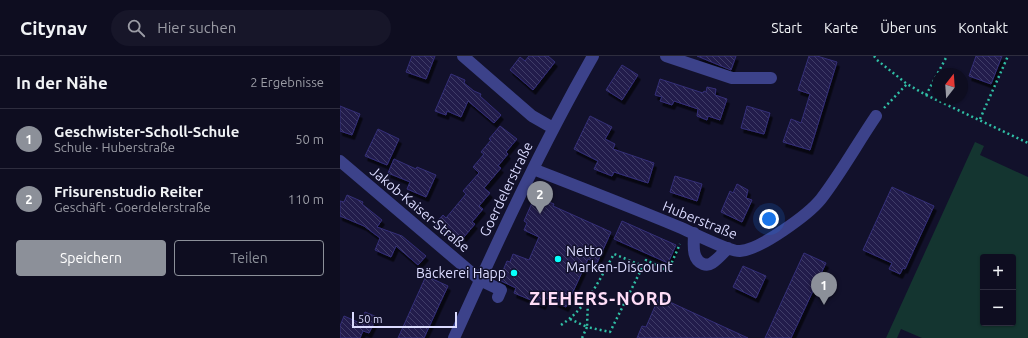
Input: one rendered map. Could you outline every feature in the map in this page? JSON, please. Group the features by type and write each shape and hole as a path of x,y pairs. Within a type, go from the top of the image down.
{"street":[{"path":"463,56 532,116 553,128"},
{"name":"Goerdelerstraße","path":"454,338 504,227 553,128 593,56"},
{"path":"666,56 732,78 771,78"},
{"name":"Huberstraße","path":"533,169 728,248 740,251 752,248 771,238 797,220 820,200 876,116"},
{"name":"Jakob-Kaiser-Straße","path":"340,161 480,280 501,290 498,297"},
{"path":"694,233 694,251 696,258 703,264 710,264 728,248"}],"path":[{"path":"874,56 907,84 926,95 980,119 1028,143"},
{"path":"926,95 947,56"},
{"path":"980,119 1008,56"},
{"path":"876,116 907,84"},
{"path":"570,319 588,327 610,332 646,260 668,271 681,243"},
{"path":"561,325 570,319 588,300 614,254 643,266"},
{"path":"582,338 588,327 588,300"}],"green space":[{"path":"975,142 984,146 980,155 1028,177 1028,338 922,338 901,329 897,338 886,338"}],"building":[{"path":"412,56 435,56 426,79 406,72"},
{"path":"529,56 548,56 555,62 533,90 510,70 520,57 525,61"},
{"path":"697,56 736,56 731,70"},
{"path":"809,56 817,56 837,62 810,150 783,142 791,119 801,123 810,94 798,90"},
{"path":"976,56 1002,56 991,84 969,76"},
{"path":"622,65 638,75 622,100 606,90"},
{"path":"451,74 465,80 464,83 474,91 481,94 480,96 501,115 494,123 468,101 461,117 447,111 446,115 435,111"},
{"path":"660,79 703,93 704,91 706,92 707,87 716,89 715,95 727,99 720,120 708,116 707,120 697,116 698,109 674,101 672,105 660,101 662,97 655,95"},
{"path":"340,106 360,114 352,135 340,131"},
{"path":"747,106 770,113 764,134 741,128"},
{"path":"590,116 612,127 605,139 615,144 613,149 654,163 648,183 614,172 612,176 594,169 598,161 574,149"},
{"path":"500,126 517,139 506,152 508,154 498,166 501,168 484,188 490,193 479,206 483,209 472,222 475,224 464,237 461,235 455,242 435,224 443,215 446,218 466,194 463,191 479,173 473,167 484,154 481,152 491,140 489,139"},
{"path":"378,129 399,139 387,165 365,156"},
{"path":"394,159 416,169 417,167 436,175 426,197 407,189 410,182 388,173"},
{"path":"675,176 702,184 697,201 670,192"},
{"path":"737,184 748,190 746,198 752,200 742,222 721,212 730,191 733,193"},
{"path":"892,187 934,206 905,269 903,268 900,274 889,269 892,263 863,250"},
{"path":"347,195 363,202 362,204 382,220 377,227 402,236 426,256 418,265 396,246 391,257 375,250 380,238 364,226 340,216 340,201 344,202"},
{"path":"535,196 554,204 553,206 611,232 597,263 588,259 566,307 546,298 543,305 514,293 516,288 499,280 507,261 510,262 513,254 529,260 539,237 524,230 527,223 524,221"},
{"path":"622,221 676,245 668,263 614,239"},
{"path":"804,253 826,263 791,338 765,338"},
{"path":"743,266 766,276 756,298 733,287"},
{"path":"426,276 448,286 424,338 398,338"},
{"path":"659,297 748,338 637,338 642,326 646,327"},
{"path":"365,312 377,317 369,333 363,331 360,338 340,338 340,326 344,316 360,323"}],"place":[{"name":"Frisurenstudio Reiter","path":"540,214"},
{"name":"Netto Marken-Discount","path":"558,259"},
{"name":"Bäckerei Happ","path":"514,273"},
{"name":"Geschwister-Scholl-Schule","path":"824,305"}],"district":[{"name":"ZIEHERS-NORD","path":"601,298"}]}
